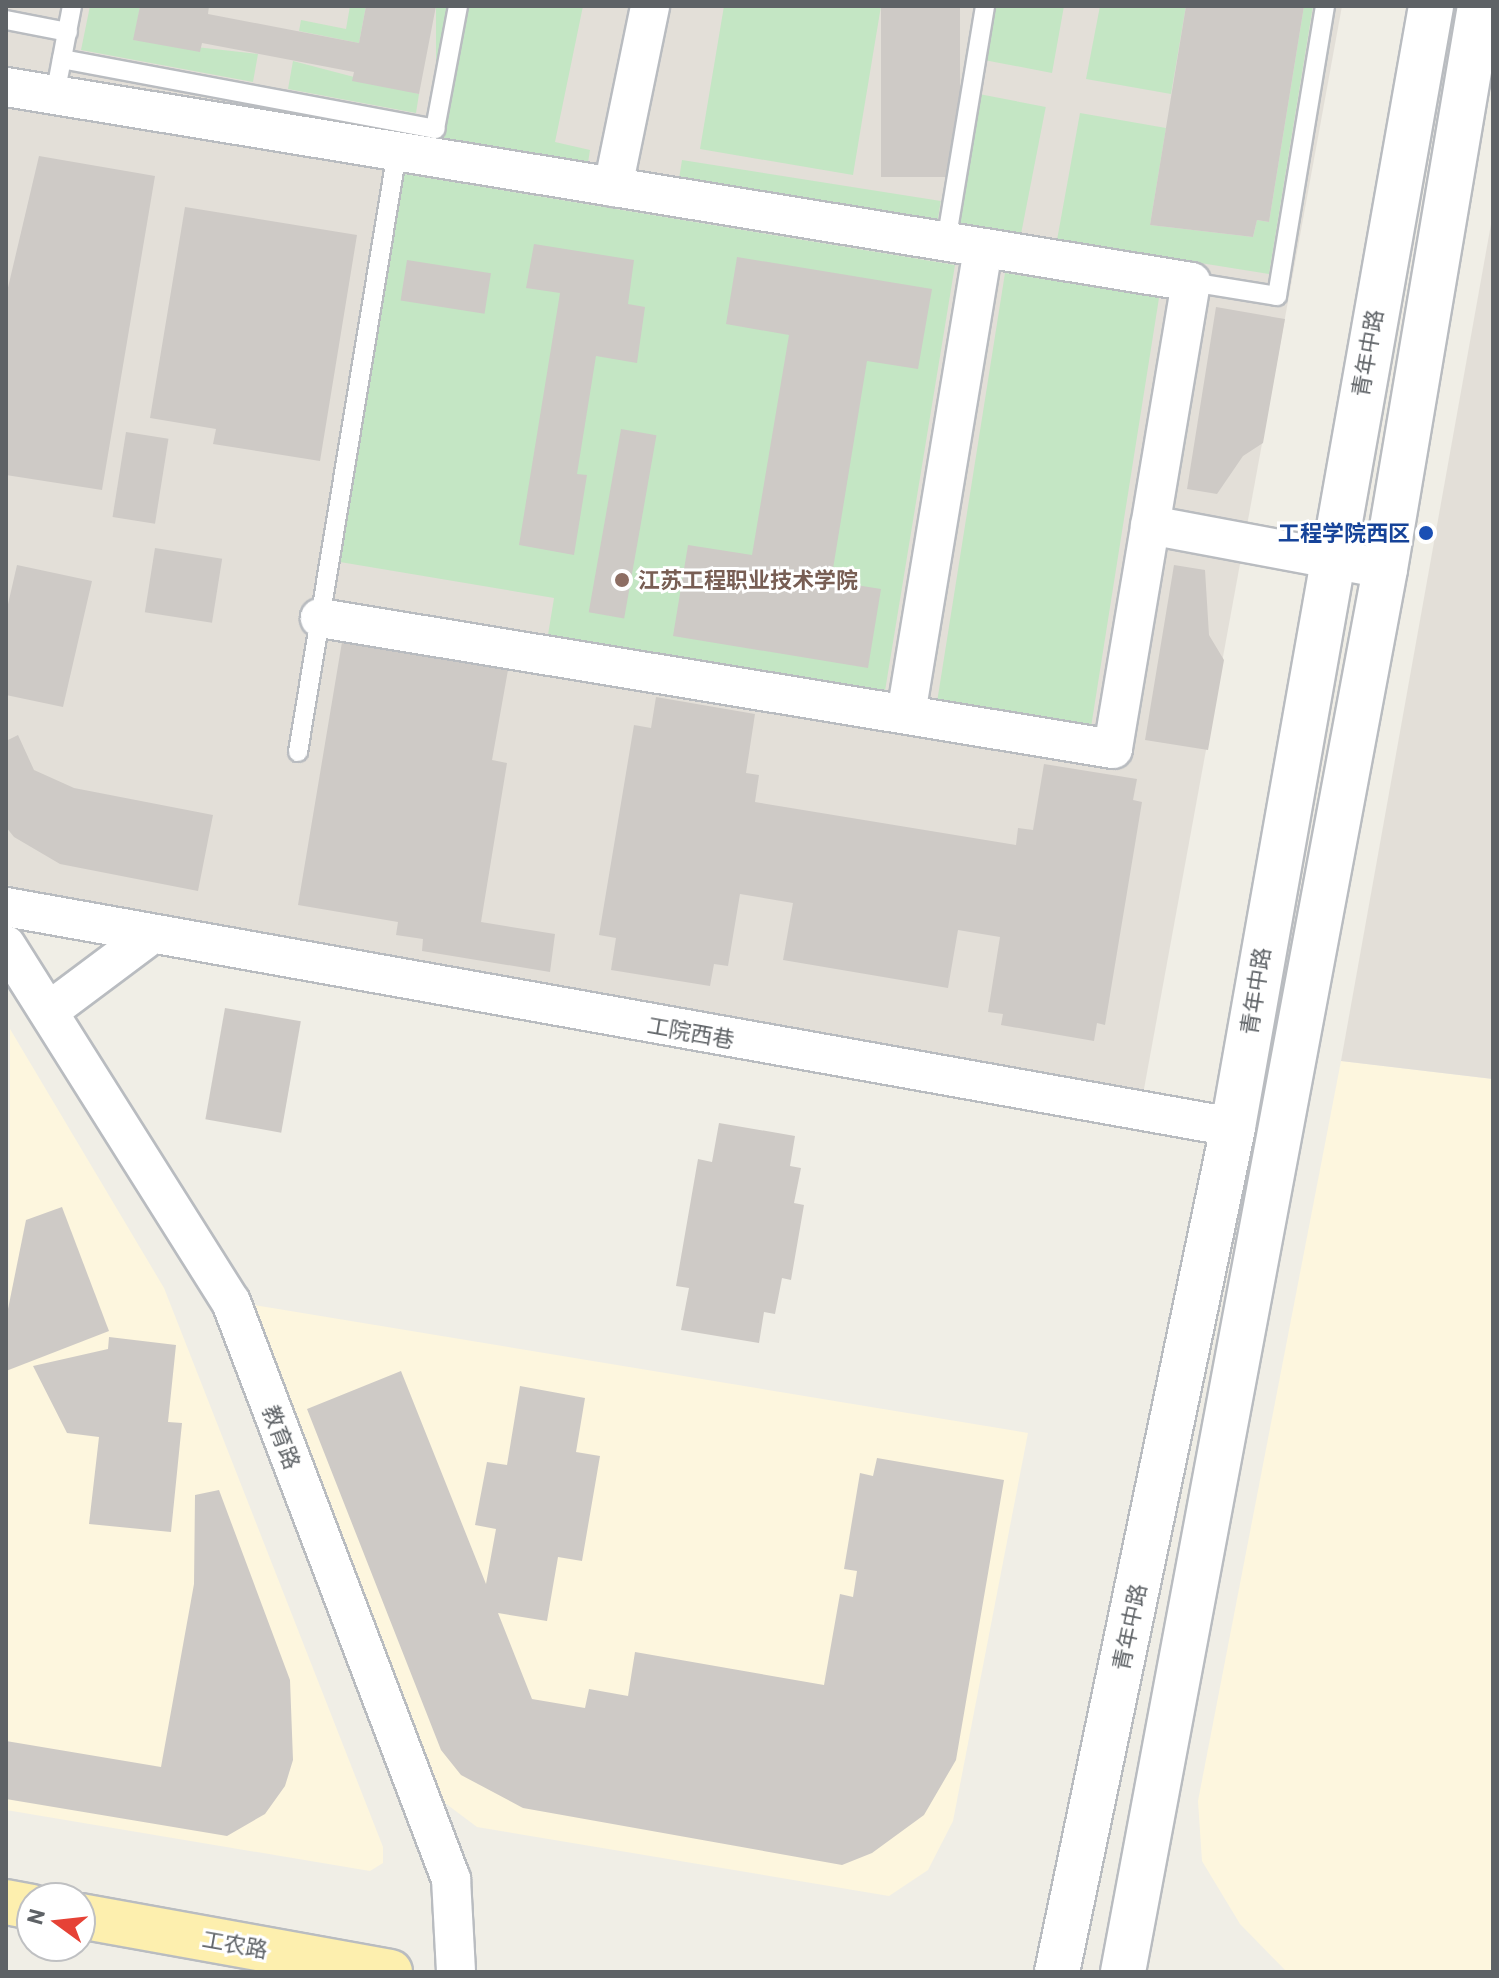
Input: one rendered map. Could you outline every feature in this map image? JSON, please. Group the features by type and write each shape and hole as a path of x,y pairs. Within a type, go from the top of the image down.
{"main road":[{"name":"青年中路","path":"1057,1972 1233,1127 1329,558 1431,6"},
{"path":"1123,1972 1385,569 1480,6"},
{"name":"工农路","path":"96,1919 390,1972"}],"street":[{"path":"613,187 650,6"},
{"path":"6,87 59,77 397,152 1191,282 1113,749 320,618"},
{"path":"906,714 964,245"},
{"path":"1150,525 1385,569"},
{"name":"工院西巷","path":"6,907 148,937 1233,1127"},
{"path":"49,1011 148,937"},
{"name":"教育路","path":"6,945 231,1302 451,1879 456,1972"}],"lane":[{"path":"72,6 59,77 435,129 458,6"},
{"path":"964,245 985,6"},
{"path":"1191,282 1277,296 1325,6"},
{"path":"6,20 68,32"},
{"path":"298,752 397,152"}],"shaded area":[{"name":"江苏工程职业技术学院","path":"6,6 1342,6 1144,1089 1130,1096 30,895 6,884"},
{"path":"1493,213 1493,1079 1341,1061"},
{"path":"10,1029 164,1288 383,1847 383,1863 370,1871 6,1810"},
{"path":"1341,1061 1493,1079 1493,1972 1287,1972 1240,1924 1202,1861 1198,1801"},
{"path":"254,1305 1028,1433 953,1821 928,1870 889,1896 477,1827 437,1797"}],"green space":[{"path":"90,6 140,6 134,40 258,54 253,82 81,50"},
{"path":"350,6 366,6 359,43 299,31 301,20 346,29"},
{"path":"436,6 450,6 450,81 436,81"},
{"path":"468,6 583,6 555,142 590,150 588,163 443,138"},
{"path":"724,6 881,6 853,175 700,149"},
{"path":"993,6 1064,6 1052,73 984,60"},
{"path":"1100,6 1186,6 1171,94 1086,79"},
{"path":"1304,6 1313,6 1269,274 1057,240 1080,113 1166,128 1150,225 1253,237 1257,220 1269,222"},
{"path":"293,61 419,94 416,113 288,89"},
{"path":"979,94 1046,107 1021,236 954,223"},
{"path":"682,160 941,201 935,238 676,197"},
{"path":"404,174 955,265 884,697 547,641 554,598 340,562"},
{"path":"1005,273 1159,297 1091,729 937,705"}],"building":[{"path":"140,6 209,6 208,14 359,43 366,6 436,6 419,94 352,81 354,72 202,43 200,52 133,40"},
{"path":"881,6 960,6 960,177 881,177"},
{"path":"1186,6 1304,6 1269,222 1257,220 1253,237 1150,225"},
{"path":"39,156 155,176 102,490 6,475 6,296"},
{"path":"185,207 357,235 320,461 213,444 216,429 150,418"},
{"path":"534,244 634,260 628,304 645,307 637,363 596,356 577,474 587,475 574,555 519,545 560,293 526,288"},
{"path":"737,257 932,289 918,369 867,361 831,581 881,589 868,668 673,636 688,545 752,555 789,335 726,324"},
{"path":"407,260 491,273 485,314 401,300"},
{"path":"1216,307 1285,319 1263,443 1243,456 1217,494 1187,489"},
{"path":"621,429 656,435 624,618 589,612"},
{"path":"126,432 168,439 155,524 113,517"},
{"path":"155,548 222,559 212,623 145,612"},
{"path":"17,565 92,581 63,707 6,695 6,613"},
{"path":"1174,565 1205,570 1209,635 1224,660 1208,750 1145,740"},
{"path":"343,636 508,670 492,760 507,763 481,922 555,934 550,972 422,951 423,939 396,935 398,922 298,905"},
{"path":"656,697 755,714 746,773 759,775 755,802 1016,845 1018,828 1033,830 1044,764 1137,779 1133,800 1142,802 1105,1025 1097,1023 1094,1041 1001,1025 1003,1014 988,1012 1000,937 958,930 948,988 783,960 793,903 740,894 728,966 714,964 710,986 611,970 616,938 599,935 634,725 651,728"},
{"path":"18,735 34,770 74,788 213,815 198,891 60,864 14,837 6,827 6,741"},
{"path":"225,1008 301,1021 281,1133 205,1119"},
{"path":"719,1123 795,1136 790,1166 801,1168 794,1203 804,1205 791,1280 782,1278 775,1314 764,1312 759,1343 681,1330 689,1288 676,1286 698,1159 712,1162"},
{"path":"62,1207 109,1331 6,1371 6,1319 26,1220"},
{"path":"109,1337 176,1345 168,1422 182,1423 171,1532 89,1524 99,1437 67,1433 33,1366 108,1349"},
{"path":"401,1371 486,1584 496,1529 475,1525 487,1462 507,1465 520,1386 585,1398 576,1452 600,1456 582,1561 558,1557 547,1621 498,1613 532,1699 585,1708 589,1689 628,1696 635,1652 824,1685 840,1594 853,1597 857,1571 844,1569 860,1473 873,1476 877,1458 1004,1480 956,1760 924,1815 872,1853 842,1865 523,1808 461,1775 441,1750 307,1409"},
{"path":"219,1490 290,1680 293,1760 285,1786 265,1814 227,1836 6,1799 6,1741 161,1767 194,1584 195,1495"}],"place":[{"name":"工程学院西区","path":"1426,533"},
{"name":"江苏工程职业技术学院","path":"622,580"}]}
